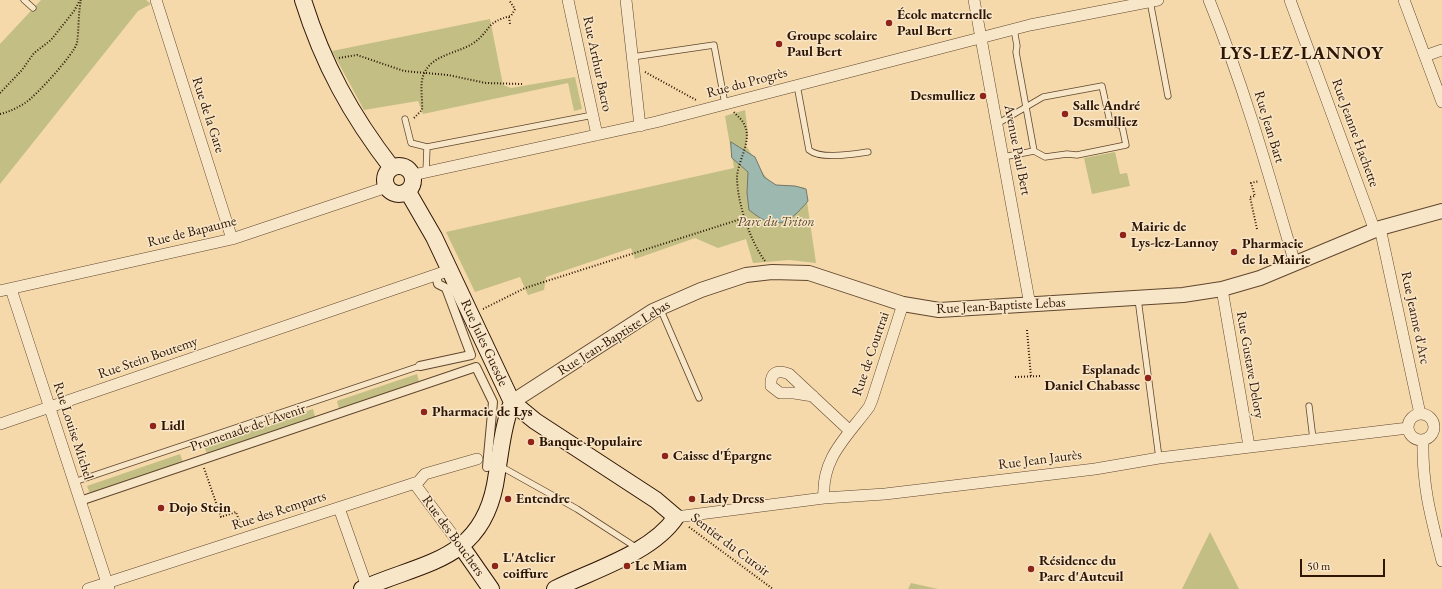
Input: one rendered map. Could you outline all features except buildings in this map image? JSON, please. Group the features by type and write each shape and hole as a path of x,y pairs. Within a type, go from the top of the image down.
{"main road":[{"path":"306,1 327,63 346,102 392,168"},
{"path":"400,166 419,174 408,192 396,194 387,187 385,178 392,168 400,166"},
{"name":"Rue Jules Guesde","path":"408,192 434,237 443,273 471,315 512,402 535,421 656,500 676,517"},
{"path":"371,587 446,555 461,546 480,528 488,513 493,466 512,402"},
{"path":"555,589 639,549 665,531 676,517"},
{"name":"Rue des Bouchers","path":"461,546 491,589"}],"street":[{"name":"Rue de la Gare","path":"156,0 232,239"},
{"name":"Rue Arthur Bacro","path":"568,0 597,135"},
{"path":"626,0 640,126"},
{"name":"Avenue Paul Bert","path":"974,0 1030,306"},
{"name":"Rue Jean Bart","path":"1209,0 1236,70 1295,264"},
{"name":"Rue Jeanne Hachette","path":"1290,0 1378,230"},
{"path":"1404,0 1442,102"},
{"name":"Rue du Progrès","path":"419,174 640,126 1014,29 1154,1"},
{"path":"1425,56 1442,50"},
{"name":"Rue de Bapaume","path":"6,290 232,239 387,187"},
{"name":"Rue Jean-Baptiste Lebas","path":"512,402 660,307 733,279 772,272 809,273 903,304 929,309 949,310 1183,295 1222,288 1260,278 1378,230 1442,211"},
{"name":"Rue Jeanne d'Arc","path":"1378,230 1420,414"},
{"path":"443,273 438,284 446,288 471,355 493,402 493,466"},
{"name":"Rue Stein Boutemy","path":"0,424 443,273"},
{"name":"Rue Gustave Delory","path":"1222,288 1249,446"},
{"name":"Rue Louise Michel","path":"6,290 49,407 108,586"},
{"name":"Rue de Courtrai","path":"824,498 823,482 827,468 836,450 869,407 903,304"},
{"path":"420,366 471,355"},
{"name":"Promenade de l'Avenir","path":"80,501 476,367"},
{"path":"813,396 850,431"},
{"path":"1420,414 1429,416 1438,424 1433,434 1423,440 1412,437 1408,428 1411,419 1420,414"},
{"name":"Rue Jean Jaurès","path":"676,517 824,498 885,494 1072,472 1158,458 1249,446 1408,428"},
{"path":"1423,440 1423,474 1425,494 1442,561"},
{"name":"Rue des Remparts","path":"88,589 108,586 418,482 425,474 477,459"},
{"name":"Rue des Bouchers","path":"414,483 461,546"},
{"path":"339,508 371,587"}],"lane":[{"path":"24,0 33,8"},
{"path":"1154,1 1168,96"},
{"path":"1014,29 1017,46 1016,52 1034,152"},
{"path":"632,57 714,45 728,103"},
{"path":"797,85 809,150 814,154 835,156 868,152"},
{"path":"997,124 1043,97 1102,86 1110,122 1122,126 1126,145 1076,155 1067,154 1045,157 1034,152 1003,157"},
{"path":"406,121 410,143 427,147 593,115"},
{"path":"419,174 427,147"},
{"path":"1138,298 1158,458"},
{"path":"660,307 699,398"},
{"path":"74,482 420,366"},
{"path":"1308,406 1313,439"},
{"path":"493,466 577,510 639,549"}],"path":[{"path":"0,93 22,70 34,53 50,40 74,11 80,0"},
{"path":"0,114 8,112 25,103 37,92 71,53 77,43 80,0"},
{"path":"406,121 416,117 422,110 424,73 434,62 450,53 472,44 480,38 492,23 511,16 515,9 509,0"},
{"path":"509,17 510,24"},
{"path":"327,63 341,57 357,55 404,71 448,75 486,83 522,84"},
{"path":"634,72 643,71 698,101"},
{"path":"728,103 744,123 747,133 737,177 744,218 761,256 772,272"},
{"path":"1257,229 1250,197 1255,196 1251,183 1269,178"},
{"path":"471,315 525,288 744,218"},
{"path":"1027,330 1030,377"},
{"path":"1015,377 1041,376"},
{"path":"201,460 221,517 236,512 240,523 259,518"},
{"name":"Sentier du Curoir","path":"676,517 773,589"}],"green space":[{"path":"41,0 146,0 151,4 138,11 0,184 0,44"},
{"path":"490,19 503,85 511,88 575,77 582,109 574,111 568,83 423,114 418,101 364,110 332,51"},
{"name":"Parc du Triton","path":"745,110 748,133 746,146 764,174 768,179 777,185 805,188 816,263 789,260 753,263 746,239 718,248 695,238 635,259 631,248 546,277 544,290 528,295 520,277 475,292 446,232 734,168 725,116"},
{"path":"1115,152 1120,174 1127,173 1130,186 1092,194 1084,158"},
{"path":"417,374 419,382 339,409 337,401"},
{"path":"313,409 315,417 207,454 204,446"},
{"path":"180,454 183,462 90,494 87,486"},
{"path":"1210,532 1239,589 1182,589"},
{"path":"911,583 938,589 908,589"}],"water":[{"path":"731,142 755,157 764,177 776,185 795,186 806,189 808,201 794,216 780,223 774,223 758,217 749,210 747,193 748,172 732,158"}],"place":[{"name":"École maternelle Paul Bert","path":"889,23"},
{"name":"Groupe scolaire Paul Bert","path":"779,44"},
{"name":"Desmulliez","path":"983,96"},
{"name":"Salle André Desmulliez","path":"1065,114"},
{"name":"Mairie de Lys-lez-Lannoy","path":"1123,235"},
{"name":"Pharmacie de la Mairie","path":"1234,252"},
{"name":"Esplanade Daniel Chabasse","path":"1148,378"},
{"name":"Pharmacie de Lys","path":"424,412"},
{"name":"Lidl","path":"153,426"},
{"name":"Banque Populaire","path":"531,442"},
{"name":"Caisse d'Épargne","path":"665,456"},
{"name":"Entendre","path":"508,499"},
{"name":"Lady Dress","path":"692,499"},
{"name":"Dojo Stein","path":"161,508"},
{"name":"L'Atelier coiffure","path":"495,566"},
{"name":"Le Miam","path":"627,566"},
{"name":"Résidence du Parc d'Auteuil","path":"1031,569"}],"district":[{"name":"LYS-LEZ-LANNOY","path":"1302,54"}]}
